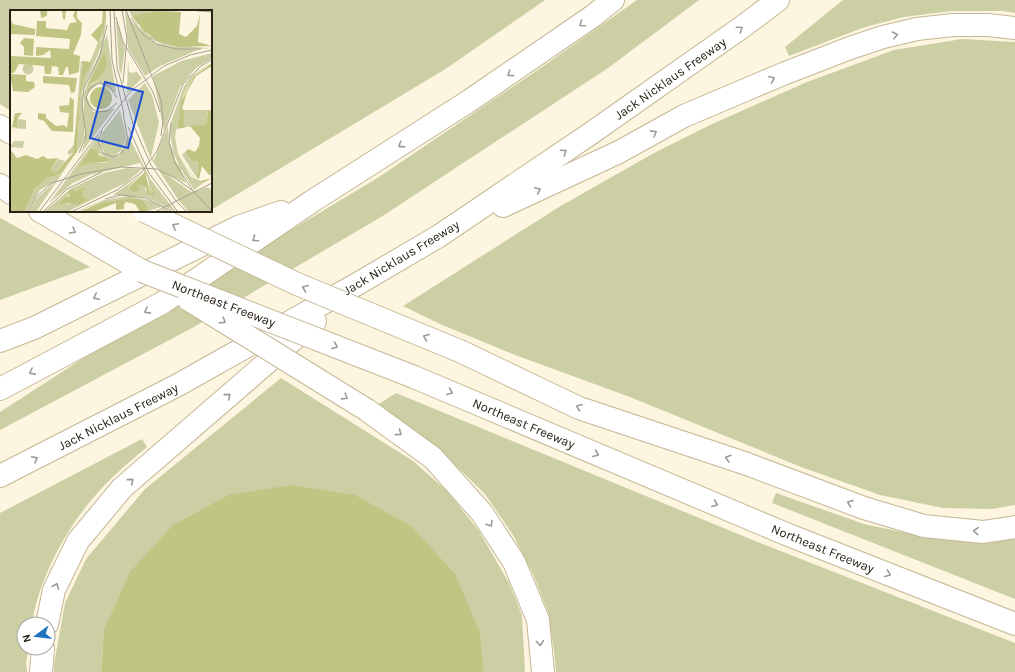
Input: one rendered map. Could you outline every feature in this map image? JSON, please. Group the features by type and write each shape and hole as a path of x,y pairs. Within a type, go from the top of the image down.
{"highway":[{"path":"0,389 162,303 310,202 469,101 593,16 613,0"},
{"name":"Jack Nicklaus Freeway","path":"0,476 178,385 439,236 590,134 745,25 778,0"},
{"path":"439,236 619,152 684,116 783,74 850,48 883,37 917,29 946,26 988,25 1015,28"},
{"path":"0,126 10,132"},
{"path":"0,185 10,191"},
{"path":"0,341 34,328 238,227 310,202"},
{"name":"Northeast Freeway","path":"42,212 142,271 414,377 786,534 1015,624"},
{"path":"146,212 297,284 462,352 579,408 747,464 864,508 924,526 983,532 1015,527"},
{"path":"142,271 367,410 433,458 482,513 514,562 538,620 543,672"},
{"path":"49,616 54,590 78,541 122,488 359,283"},
{"path":"41,672 42,656"}],"green space":[{"path":"0,0 545,0 447,68 212,209 212,10 10,10 10,110 0,104"},
{"path":"637,0 699,0 608,68 381,217 192,328 0,430 0,412 158,310 379,177 545,65"},
{"path":"843,0 1015,0 1015,13 1002,11 952,11 904,17 865,27 789,56 785,47"},
{"path":"962,39 1015,42 1015,505 992,509 943,508 880,495 801,467 630,397 515,355 440,324 403,306 559,207 654,153 710,125 807,82 894,50"},
{"path":"0,218 90,267 0,300"},
{"path":"281,378 413,461 447,491 479,531 509,583 522,615 525,672 484,672 480,633 104,630 101,672 54,672 54,664 65,603 86,559 145,489"},
{"path":"396,393 760,543 1015,643 1015,672 556,672 548,612 533,574 513,535 485,494 449,459 379,404"},
{"path":"142,439 147,447 113,477 83,510 63,540 54,557 40,591 34,616 16,616 16,656 27,656 26,663 27,672 0,672 0,513"},
{"path":"291,485 355,495 411,526 455,574 480,633 484,672 101,672 104,630 130,572 173,525 229,495"},
{"path":"776,493 864,524 926,537 972,542 1015,538 1015,599 772,503"}]}
